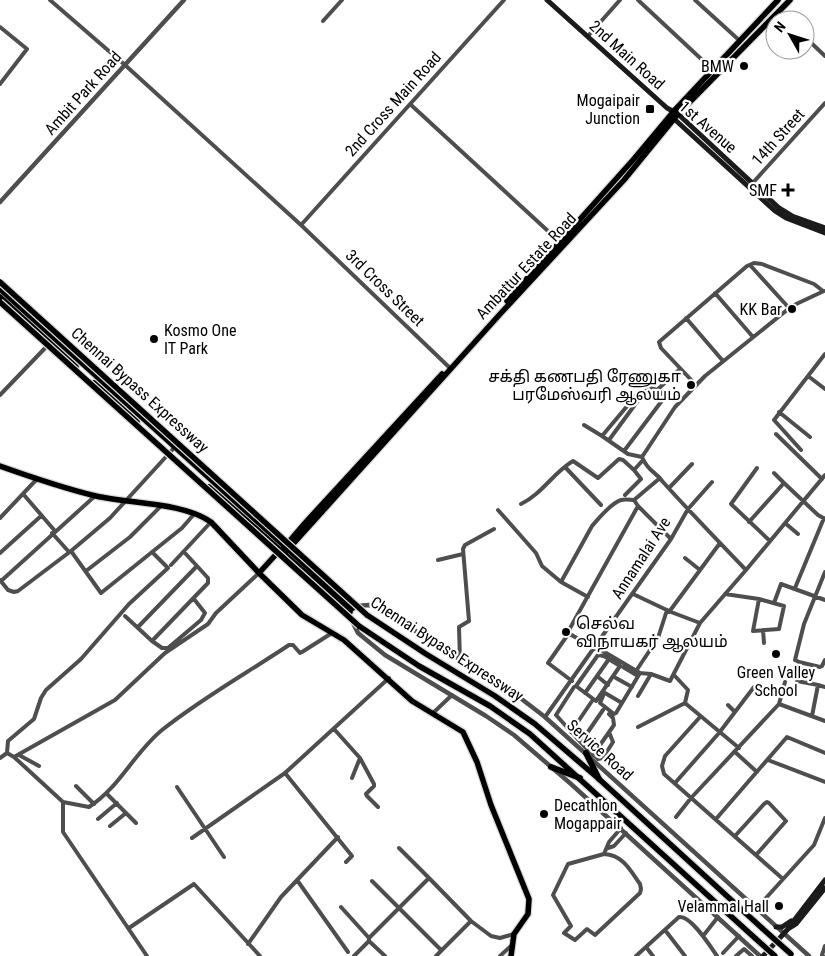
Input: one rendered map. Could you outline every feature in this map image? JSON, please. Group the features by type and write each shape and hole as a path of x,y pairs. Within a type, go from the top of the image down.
{"highway":[{"path":"590,754 599,779"},
{"path":"551,767 580,778"}],"main road":[{"name":"2nd Main Road","path":"547,0 667,108"},
{"name":"Ambattur Estate Road","path":"259,573 297,536 562,244 633,160 776,0"},
{"name":"Ambattur Estate Road","path":"781,10 790,0"},
{"name":"Ambattur Estate Road","path":"674,115 765,26"},
{"name":"1st Avenue","path":"667,108 781,215 825,233"},
{"name":"1st Avenue","path":"751,186 784,212 825,228"},
{"name":"Chennai Bypass Expressway","path":"0,282 367,615 495,696 535,724 599,779 792,955"},
{"path":"0,289 172,450 352,610"},
{"path":"0,297 53,340"},
{"name":"Chennai Bypass Expressway","path":"0,302 359,626 419,666 490,706 530,734 775,956"},
{"path":"0,466 96,496 195,513 211,522 302,615 344,640 389,678 412,701 460,730 467,739 477,762 491,805 529,900 528,914 514,934 510,956"},
{"path":"761,956 783,934 825,880"},
{"path":"788,928 796,924 825,888"},
{"path":"776,928 792,921"}],"street":[{"name":"3rd Cross Street","path":"50,0 125,65 301,225 450,368"},
{"name":"Ambit Park Road","path":"0,202 184,0"},
{"path":"323,21 342,0"},
{"name":"2nd Cross Main Road","path":"301,225 504,0"},
{"path":"588,36 620,0"},
{"path":"638,0 713,70"},
{"path":"695,0 740,41"},
{"path":"0,27 27,49 0,84"},
{"path":"815,46 825,56"},
{"name":"14th Street","path":"751,186 825,103"},
{"path":"410,104 562,244"},
{"path":"634,470 675,407 696,385 789,308 824,291 814,284 762,264 754,263 750,265 659,342 661,348 696,385"},
{"path":"750,265 789,308"},
{"path":"715,293 753,337"},
{"path":"686,318 723,361"},
{"path":"0,395 53,340"},
{"path":"802,450 774,422 774,418 825,354"},
{"path":"657,390 680,369"},
{"path":"808,376 824,389"},
{"path":"624,451 664,398 664,395 657,390 633,378"},
{"path":"602,436 646,386"},
{"path":"609,440 646,386"},
{"path":"779,412 810,437"},
{"path":"584,425 624,451 642,458"},
{"path":"569,633 596,648 610,658 620,666 596,701 576,686 598,655 610,658 638,674 651,674 670,681 700,623 823,477 776,434"},
{"path":"96,496 0,581 8,590 18,591 70,552 110,518 172,450"},
{"path":"642,458 647,468 660,478 746,570"},
{"path":"521,504 541,491 565,467 575,461 598,478 620,459 634,470 641,479 625,495"},
{"path":"669,488 692,464"},
{"path":"565,467 601,505"},
{"path":"757,468 731,502 770,541"},
{"path":"774,473 802,501 818,515 825,518 794,588"},
{"path":"561,582 592,526 606,510 621,500 634,500 660,478"},
{"path":"0,518 24,495 37,479"},
{"name":"Annamalai Ave","path":"546,718 671,539 688,509 712,482"},
{"path":"749,522 784,483"},
{"path":"24,495 101,592 182,528 195,513"},
{"path":"634,500 671,539"},
{"path":"86,571 130,537 161,506"},
{"path":"590,754 614,725 613,718 574,688 571,682 548,664 569,633 638,506"},
{"path":"498,510 536,552 542,566 561,582 588,597"},
{"path":"0,554 41,516"},
{"path":"171,565 211,522"},
{"path":"785,523 798,534"},
{"path":"460,661 459,626 469,621 463,554 465,545 494,529"},
{"path":"623,666 600,703 614,714 632,687 658,638 668,611 720,543"},
{"path":"0,758 7,753 8,741 34,719 41,698 46,690 81,659 129,604 168,568 152,552"},
{"path":"152,641 194,599 209,581 184,552"},
{"path":"438,560 463,554"},
{"path":"685,558 700,570"},
{"path":"138,627 197,566"},
{"path":"825,572 801,632 795,660 820,667 825,661"},
{"path":"14,757 115,700 165,653 208,624 216,613 259,573"},
{"path":"774,603 781,584 825,600"},
{"path":"633,594 668,611 700,623"},
{"path":"725,594 759,600 774,603 784,606 778,629 753,631 759,600"},
{"path":"125,616 152,641 162,648 168,648 201,620 205,613 194,599"},
{"name":"Service Road","path":"352,610 356,605 369,605 381,609 519,697 590,754 776,928 810,956"},
{"path":"352,610 350,616 358,633 385,655 514,735 621,828 761,956"},
{"path":"763,630 764,643"},
{"path":"7,753 14,757 63,802 88,807 107,794 161,731 190,709 289,645 293,645 300,653 332,633"},
{"path":"584,693 610,658"},
{"path":"586,671 608,685"},
{"path":"638,696 651,674"},
{"path":"638,727 685,703 688,690 674,675"},
{"path":"192,838 285,773 389,678"},
{"path":"616,678 632,687"},
{"path":"798,681 825,687"},
{"path":"676,817 691,798 779,704 785,682"},
{"path":"812,716 818,685"},
{"path":"675,783 719,733 754,687"},
{"path":"556,715 574,688"},
{"path":"605,693 622,703"},
{"path":"433,713 452,695"},
{"path":"572,732 592,701"},
{"path":"685,703 739,748"},
{"path":"779,704 825,721"},
{"path":"728,705 735,712"},
{"path":"551,710 590,754 600,759 612,745 609,732"},
{"path":"580,742 604,710"},
{"path":"700,717 665,756 662,766 664,774 783,879"},
{"path":"334,729 360,758 374,784 366,794 378,807"},
{"path":"716,819 787,737 825,753"},
{"path":"735,752 757,772"},
{"path":"19,755 39,766"},
{"path":"352,778 360,758"},
{"path":"768,760 825,782"},
{"path":"285,773 352,856 346,862"},
{"path":"76,786 94,804"},
{"path":"177,787 224,857"},
{"path":"107,794 136,823"},
{"path":"63,802 63,832 147,956"},
{"path":"98,819 117,803"},
{"path":"735,836 764,804 769,803 786,821 756,855"},
{"path":"110,826 126,813"},
{"path":"756,909 814,845 825,818"},
{"path":"604,854 614,855 622,859 640,884 640,893 595,935 587,929 575,940 564,933 570,926 553,895 568,864 604,854 610,842 621,828"},
{"path":"608,848 614,846 626,833"},
{"path":"248,944 281,897 338,837"},
{"path":"399,848 471,921 491,936 500,938 514,934"},
{"path":"354,956 429,878"},
{"path":"297,880 348,952"},
{"path":"372,881 441,950"},
{"path":"129,928 194,884 260,956"},
{"path":"341,908 385,956"},
{"path":"636,956 682,916 703,936 718,956"},
{"path":"703,936 718,917"},
{"path":"436,956 471,921"},
{"path":"665,930 683,954 677,956"},
{"path":"723,953 739,936"},
{"path":"500,956 511,946"},
{"path":"823,956 825,946"},
{"path":"646,947 653,956"},
{"path":"736,956 744,948 752,956"}],"place":[{"name":"BMW","path":"744,66"},
{"name":"Mogaipair Junction","path":"650,109"},
{"name":"SMF","path":"788,190"},
{"name":"KK Bar","path":"792,309"},
{"name":"Kosmo One IT Park","path":"154,339"},
{"name":"சக்தி கணபதி ரேணுகா பரமேஸ்வரி ஆலயம்","path":"691,385"},
{"name":"செல்வ விநாயகர் ஆலயம்","path":"566,632"},
{"name":"Green Valley School","path":"776,654"},
{"name":"Decathlon Mogappair","path":"544,814"},
{"name":"Velammal Hall","path":"779,906"}]}
